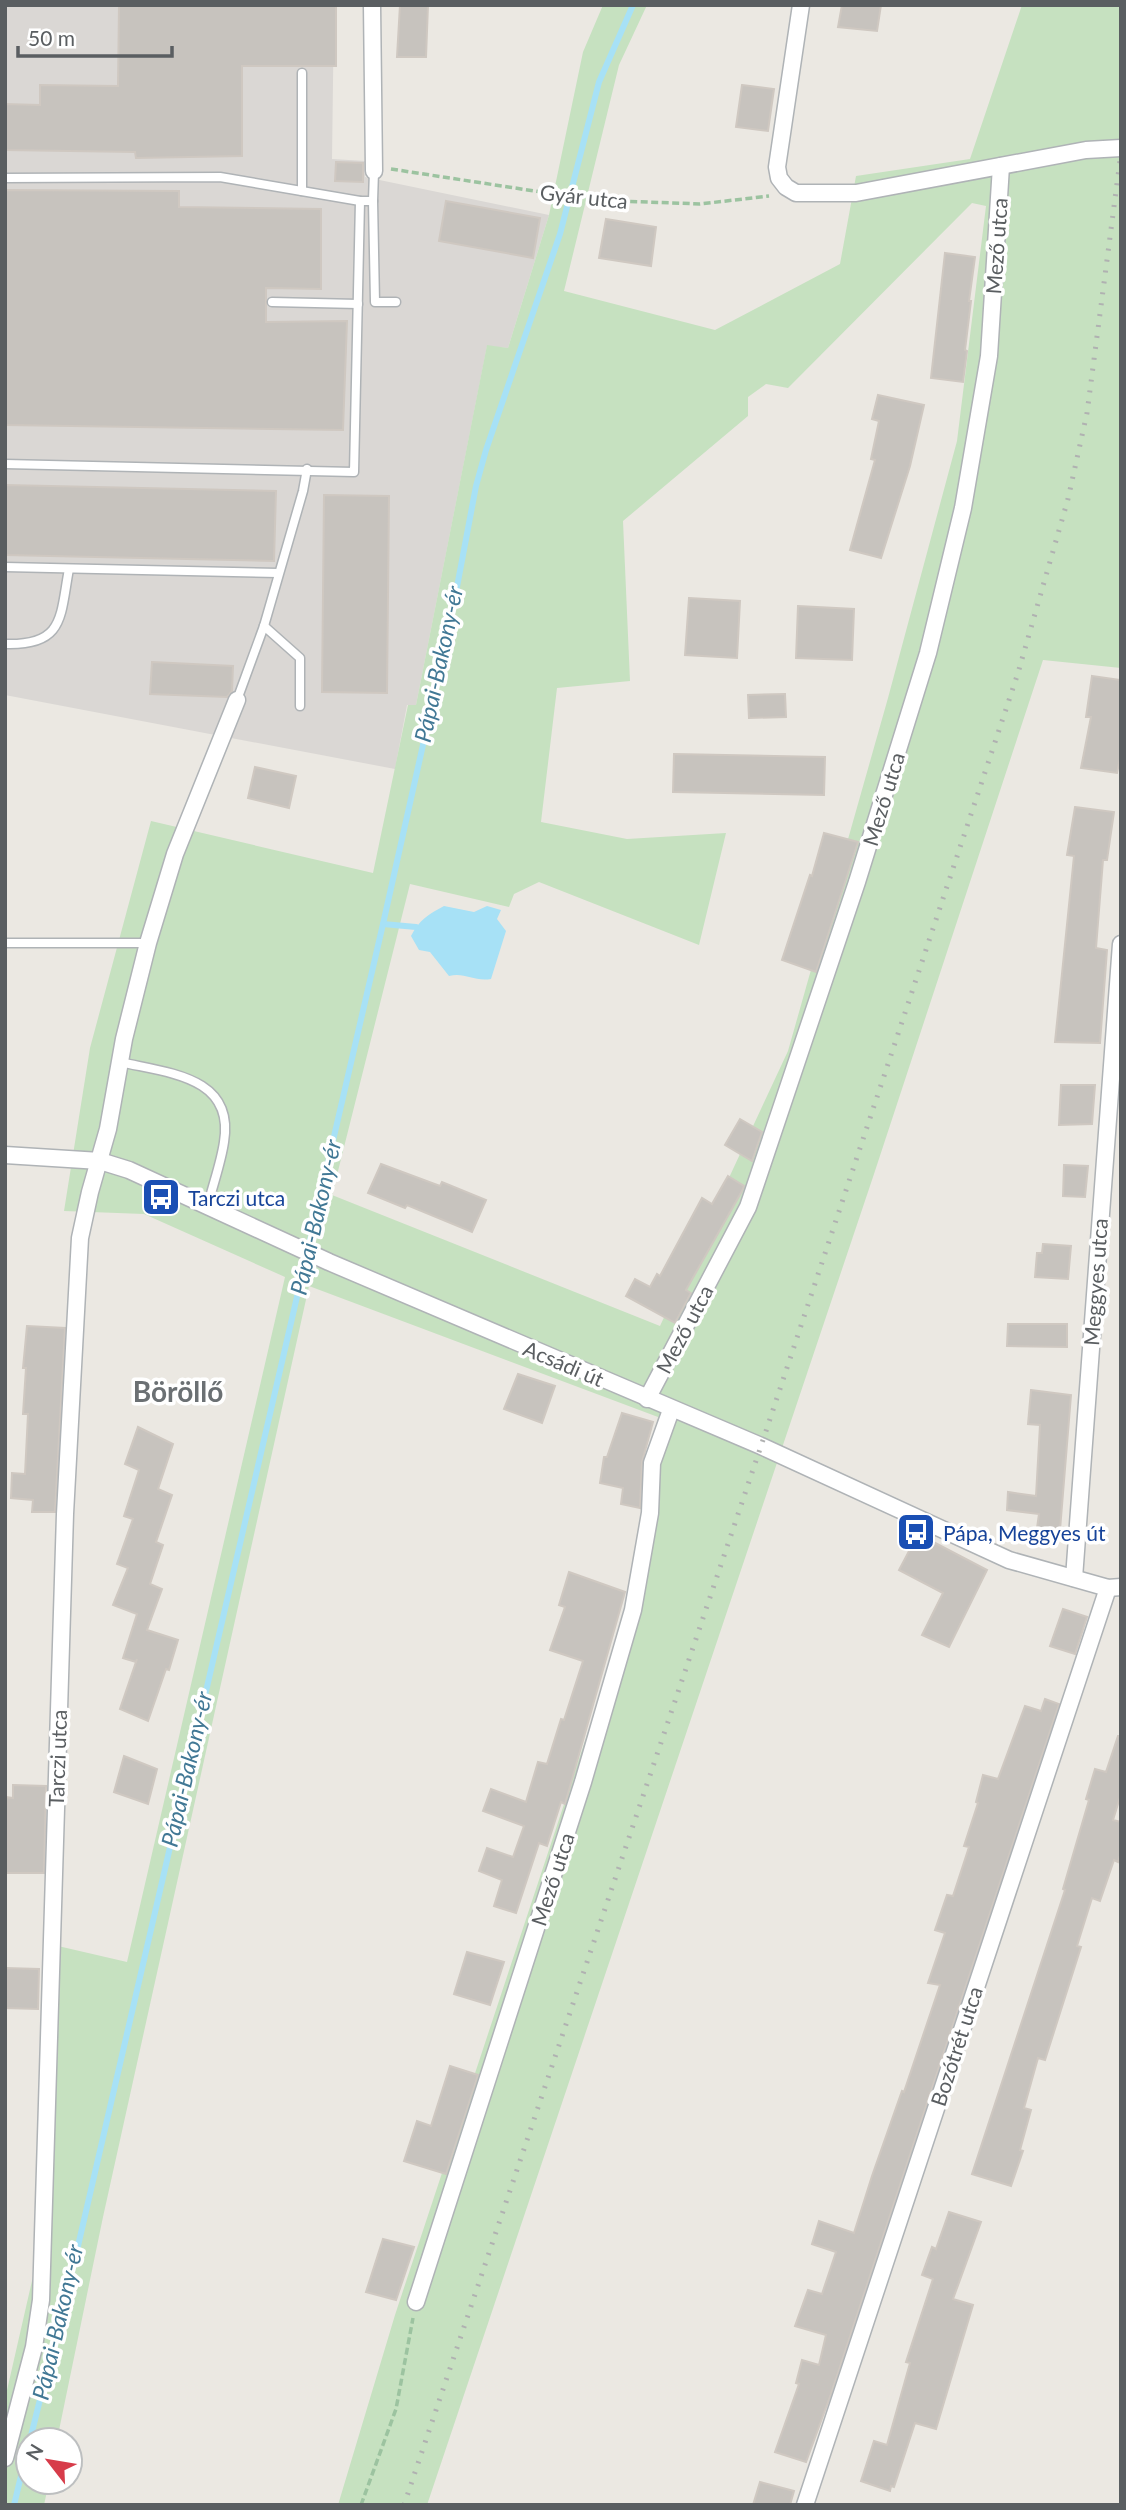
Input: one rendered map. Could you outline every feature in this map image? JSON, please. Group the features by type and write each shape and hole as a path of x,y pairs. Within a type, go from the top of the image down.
{"street":[{"path":"372,5 374,168"},
{"path":"801,5 777,167 779,178 786,187 796,193 856,193 1086,150 1121,148"},
{"name":"Mező utca","path":"648,1399 748,1208 857,882 928,653 963,509 987,368 1001,166"},
{"name":"Tarczi utca","path":"5,2458 34,2347 41,2300 66,1501 80,1238 89,1192 100,1161 124,1039 148,943 175,854 237,700"},
{"name":"Meggyes utca","path":"1074,1578 1121,944"},
{"name":"Acsádi út","path":"5,1155 100,1161 129,1170 290,1245 761,1446 1009,1560 1114,1588"},
{"name":"Mező utca","path":"416,2302 583,1782 633,1610 650,1513 652,1463 671,1409"},
{"name":"Bozótrét utca","path":"805,2505 1114,1588"}],"lane":[{"path":"302,73 302,191"},
{"path":"374,168 374,302 396,302"},
{"path":"5,178 220,177 373,201"},
{"path":"5,464 354,472 360,201"},
{"path":"272,302 358,304"},
{"path":"237,700 264,625 307,469"},
{"path":"5,567 278,573"},
{"path":"5,644 35,643 53,630 59,622 69,569"},
{"path":"264,625 300,658 300,706"},
{"path":"5,943 148,943"},
{"path":"120,1062 185,1077 200,1084 220,1102 225,1125 224,1141 208,1205"}],"path":[{"name":"Gyár utca","path":"374,168 577,197 700,204 796,193"},
{"path":"360,2505 396,2409 416,2302"}],"shaded area":[{"path":"5,5 334,5 332,159 366,161 365,177 549,215 508,348 487,346 416,705 407,705 395,769 5,695"}],"green space":[{"path":"603,5 647,5 619,65 564,291 715,330 840,264 856,176 970,159 1022,5 1121,5 1121,668 1043,660 874,1174 427,2505 338,2505 395,2315 625,1620 658,1417 309,1286 103,2217 60,2426 14,2426 14,2496 46,2496 44,2505 5,2505 5,2399 34,2272 45,1943 127,1962 285,1277 144,1214 64,1211 90,1048 151,821 373,873 408,705 416,705 487,345 508,348 549,215 583,52","holes":["972,203 986,206 957,441 888,698 788,1051 660,1326 332,1195 410,884 509,907 514,894 539,882 699,945 726,833 627,839 541,822 557,688 630,681 623,521 748,416 748,397 766,384 788,388"]}],"water":[{"path":"444,906 474,912 487,906 501,910 497,919 506,931 491,979 449,976 430,952 419,950 411,936 414,930 425,918"}],"building":[{"path":"119,5 336,5 336,66 242,66 242,156 136,158 135,152 5,150 5,104 40,105 40,85 118,86"},
{"path":"400,5 428,5 426,57 397,57"},
{"path":"842,5 881,5 877,31 838,27"},
{"path":"742,85 774,89 768,131 736,127"},
{"path":"336,162 363,163 363,182 335,181"},
{"path":"5,190 179,191 179,207 321,209 321,289 266,288 266,322 347,321 343,430 5,425"},
{"path":"446,201 540,218 533,258 439,241"},
{"path":"606,219 656,227 651,266 599,258"},
{"path":"945,253 975,257 963,382 931,378"},
{"path":"878,395 924,405 910,466 881,558 850,550 875,460 871,459 879,421 872,419"},
{"path":"5,485 276,491 274,561 5,555"},
{"path":"324,495 389,496 387,693 322,692"},
{"path":"689,598 740,601 737,658 685,655"},
{"path":"798,606 854,609 852,660 796,658"},
{"path":"152,662 233,666 232,691 227,697 150,694"},
{"path":"1092,676 1121,680 1121,754 1117,773 1081,768 1091,717 1086,717"},
{"path":"785,694 786,717 749,718 748,695"},
{"path":"674,754 825,757 824,795 673,792"},
{"path":"255,767 296,776 289,808 248,798"},
{"path":"1075,807 1114,812 1107,860 1103,860 1096,948 1107,950 1100,1043 1055,1042 1074,856 1067,855"},
{"path":"824,833 858,842 816,972 782,960 810,875 812,876"},
{"path":"1061,1085 1095,1085 1092,1124 1059,1125"},
{"path":"740,1119 762,1132 752,1161 725,1145"},
{"path":"381,1164 440,1186 442,1182 486,1200 472,1232 407,1205 405,1208 368,1193"},
{"path":"1064,1165 1088,1166 1085,1197 1063,1196"},
{"path":"728,1176 744,1186 686,1290 691,1293 675,1323 626,1296 635,1279 650,1287 657,1274 660,1276 702,1198 712,1204"},
{"path":"1043,1244 1071,1246 1068,1279 1035,1277 1037,1253 1042,1253"},
{"path":"1008,1324 1067,1324 1067,1347 1007,1346"},
{"path":"27,1326 65,1328 55,1512 32,1512 33,1500 11,1498 12,1473 25,1474 28,1414 23,1414 26,1368 23,1368"},
{"path":"518,1374 555,1386 542,1423 504,1409"},
{"path":"1031,1390 1071,1395 1060,1530 1037,1528 1039,1514 1007,1510 1008,1492 1036,1496 1040,1425 1028,1424"},
{"path":"622,1413 653,1422 642,1462 640,1508 621,1504 623,1488 600,1483 604,1457 607,1457"},
{"path":"138,1427 173,1444 158,1489 172,1495 156,1542 163,1545 150,1584 162,1589 147,1630 178,1640 148,1721 120,1709 136,1662 123,1658 137,1614 113,1605 128,1568 117,1564 133,1519 124,1516 139,1470 125,1464"},
{"path":"918,1534 987,1570 949,1647 922,1635 943,1593 899,1570"},
{"path":"569,1572 625,1592 565,1804 561,1802 547,1846 539,1843 516,1913 494,1906 502,1880 479,1871 487,1848 513,1857 524,1826 483,1811 491,1789 526,1802 538,1762 547,1764 561,1719 564,1720 583,1661 550,1650 565,1607 559,1605"},
{"path":"1063,1609 1087,1617 1075,1654 1050,1646"},
{"path":"1045,1699 1059,1704 831,2394 806,2462 775,2452 799,2384 796,2383 802,2360 819,2365 826,2335 795,2326 808,2290 822,2294 836,2252 812,2244 819,2221 854,2233 940,1985 928,1983 945,1933 935,1930 947,1895 953,1896 969,1847 964,1846 978,1803 976,1802 983,1775 998,1779 1025,1706 1041,1711"},
{"path":"1118,1736 1121,1736 1121,1794 1113,1820 1121,1822 1121,1852 1118,1862 1114,1860 1100,1901 1092,1898 1077,1946 1081,1947 1045,2060 1038,2058 1024,2108 1031,2110 1020,2150 1023,2151 1011,2186 972,2174 1065,1890 1063,1889 1089,1800 1086,1799 1095,1769 1106,1772"},
{"path":"124,1756 157,1769 148,1804 114,1792"},
{"path":"13,1785 46,1786 44,1873 5,1873 5,1797 13,1798"},
{"path":"467,1952 504,1962 490,2005 454,1994"},
{"path":"5,1968 39,1969 38,2009 5,2008"},
{"path":"450,2066 478,2075 446,2174 404,2161 417,2121 431,2126"},
{"path":"949,2212 981,2222 953,2299 973,2305 936,2429 915,2423 894,2487 891,2486 890,2491 861,2481 874,2441 887,2445 910,2363 906,2362 933,2279 922,2275 932,2247 936,2249"},
{"path":"383,2239 414,2247 396,2300 366,2292"},
{"path":"760,2482 794,2491 790,2505 753,2505"}],"waterway":[{"name":"Pápai-Bakony-ér","path":"33,2426 78,2246 383,924 450,624 476,486 560,234 599,82 633,5"},
{"path":"383,924 416,927"},
{"name":"Pápai-Bakony-ér","path":"14,2505 16,2496"}],"railway":[{"path":"404,2505 1018,673 1068,499 1087,413 1121,153"}],"place":[{"name":"Tarczi utca","path":"161,1197"},
{"name":"Pápa, Meggyes út","path":"916,1532"}],"district":[{"name":"Böröllő","path":"178,1391"}]}
